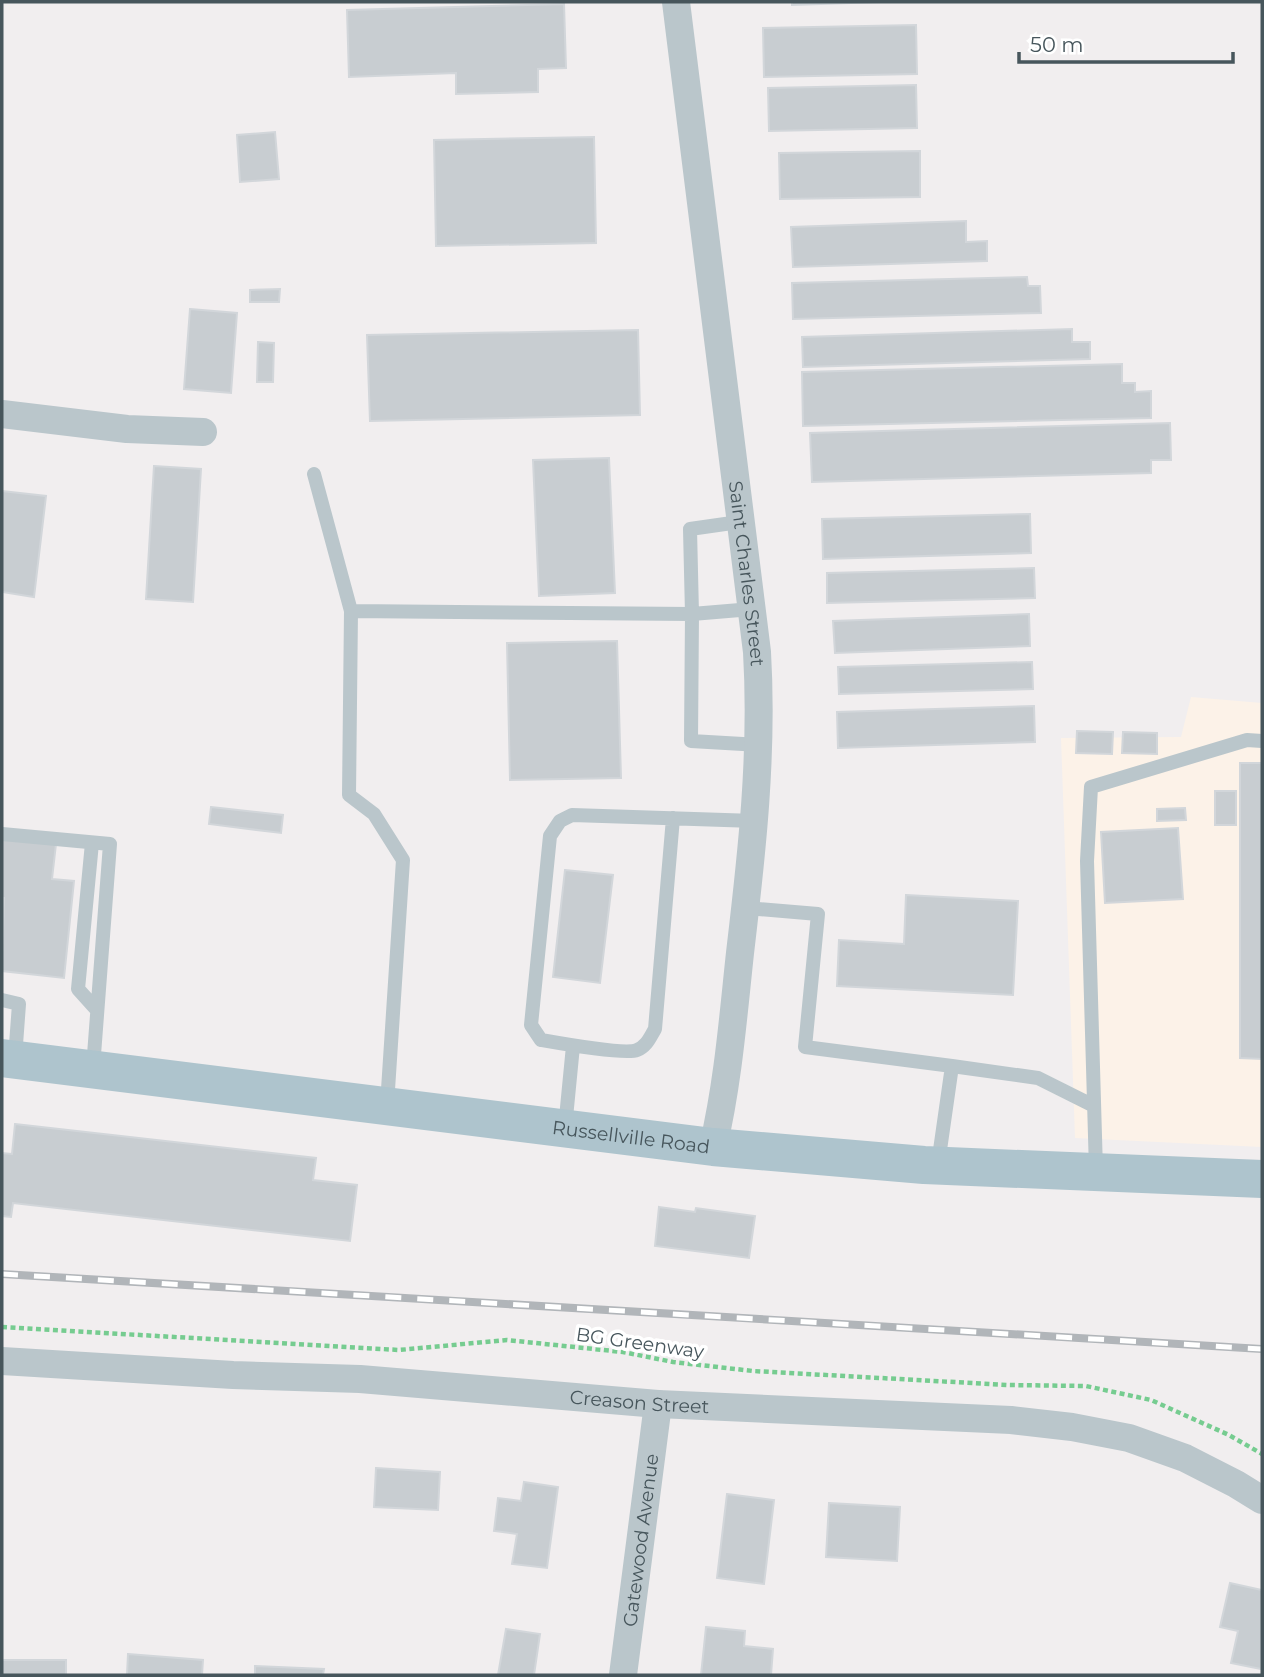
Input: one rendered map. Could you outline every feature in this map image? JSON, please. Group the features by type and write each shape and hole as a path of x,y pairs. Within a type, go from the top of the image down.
{"main road":[{"name":"Russellville Road","path":"8,1059 713,1147 938,1166 1262,1179"}],"street":[{"name":"Saint Charles Street","path":"676,2 752,610 760,699 755,821 746,908 723,1103 713,1147"},
{"path":"2,414 127,429 203,432"},
{"name":"Creason Street","path":"2,1361 233,1375 360,1379 658,1404 1011,1420 1072,1427 1129,1438 1185,1458 1262,1500"},
{"name":"Gatewood Avenue","path":"623,1675 658,1404"}],"lane":[{"path":"314,474 351,611 349,795 374,814 403,860 387,1106"},
{"path":"740,522 690,529 691,741 760,745"},
{"path":"351,611 692,614 752,610"},
{"path":"1096,1174 1087,861 1091,787 1247,740 1262,741"},
{"path":"673,818 655,1028 646,1045 635,1051 573,1046 541,1040 531,1026 550,836 560,821 572,815 673,818 755,821"},
{"path":"2,834 110,844 93,1069"},
{"path":"746,908 818,914 805,1047 1038,1078 1094,1106"},
{"path":"2,1000 19,1004 8,1059"},
{"path":"565,1129 573,1046"},
{"path":"938,1166 952,1066"}],"path":[{"name":"BG Greenway","path":"2,1326 399,1350 507,1340 623,1352 673,1362 753,1371 1008,1385 1086,1386 1151,1400 1229,1434 1262,1454"}],"shaded area":[{"path":"1191,697 1262,703 1262,1147 1075,1138 1061,738 1181,737"}],"building":[{"path":"792,2 881,2 792,5"},
{"path":"564,4 566,68 538,69 538,92 456,94 456,73 349,77 347,10"},
{"path":"916,25 917,74 764,77 763,28"},
{"path":"916,85 917,128 769,131 768,88"},
{"path":"275,132 279,179 240,182 237,135"},
{"path":"594,137 596,243 436,246 434,140"},
{"path":"920,151 920,197 780,199 779,153"},
{"path":"966,221 966,242 987,241 987,261 793,267 791,227"},
{"path":"1027,277 1028,286 1040,286 1041,313 793,319 792,283"},
{"path":"280,289 279,302 250,302 250,290"},
{"path":"190,309 237,313 231,393 184,389"},
{"path":"1072,329 1072,342 1090,342 1090,359 803,367 802,337"},
{"path":"638,330 640,415 370,421 367,335"},
{"path":"258,342 274,343 273,382 257,382"},
{"path":"1122,364 1122,383 1135,383 1135,392 1151,391 1151,418 803,426 802,372"},
{"path":"1170,423 1171,460 1151,460 1151,473 812,482 810,433"},
{"path":"609,458 615,593 539,596 533,460"},
{"path":"154,466 201,469 193,602 146,599"},
{"path":"2,491 46,496 34,597 2,592"},
{"path":"1030,514 1031,553 823,559 822,519"},
{"path":"1034,568 1035,598 827,603 827,573"},
{"path":"1029,614 1030,646 835,653 833,621"},
{"path":"617,641 621,778 510,780 507,643"},
{"path":"1032,662 1033,689 839,694 838,667"},
{"path":"1034,706 1035,742 838,748 837,712"},
{"path":"1077,731 1113,732 1112,754 1076,753"},
{"path":"1123,732 1157,733 1157,754 1122,753"},
{"path":"1240,763 1262,763 1262,1059 1240,1058"},
{"path":"1215,791 1236,791 1236,825 1215,825"},
{"path":"211,807 283,815 281,833 209,824"},
{"path":"1185,808 1186,820 1157,821 1157,809"},
{"path":"1178,828 1183,899 1105,903 1101,832"},
{"path":"2,838 56,844 52,879 74,881 64,978 2,971"},
{"path":"565,870 613,875 600,983 553,977"},
{"path":"906,895 1018,901 1013,995 837,986 839,940 904,944"},
{"path":"15,1124 316,1158 313,1180 357,1185 350,1241 13,1203 11,1217 2,1216 2,1153 12,1154"},
{"path":"659,1207 695,1212 696,1208 755,1216 749,1258 655,1246"},
{"path":"376,1468 440,1472 438,1510 374,1507"},
{"path":"524,1482 558,1487 547,1568 512,1564 517,1534 494,1531 498,1498 521,1501"},
{"path":"727,1494 774,1500 764,1584 717,1578"},
{"path":"829,1503 900,1507 897,1561 826,1557"},
{"path":"1230,1583 1262,1590 1261,1669 1231,1663 1238,1631 1220,1627"},
{"path":"706,1627 745,1631 744,1646 773,1649 771,1675 701,1675"},
{"path":"506,1629 540,1634 534,1675 498,1675"},
{"path":"128,1654 203,1660 202,1675 127,1675"},
{"path":"2,1660 66,1660 66,1675 2,1675"},
{"path":"255,1666 324,1669 323,1675 255,1675"}],"railway":[{"path":"2,1274 1262,1349"}]}
